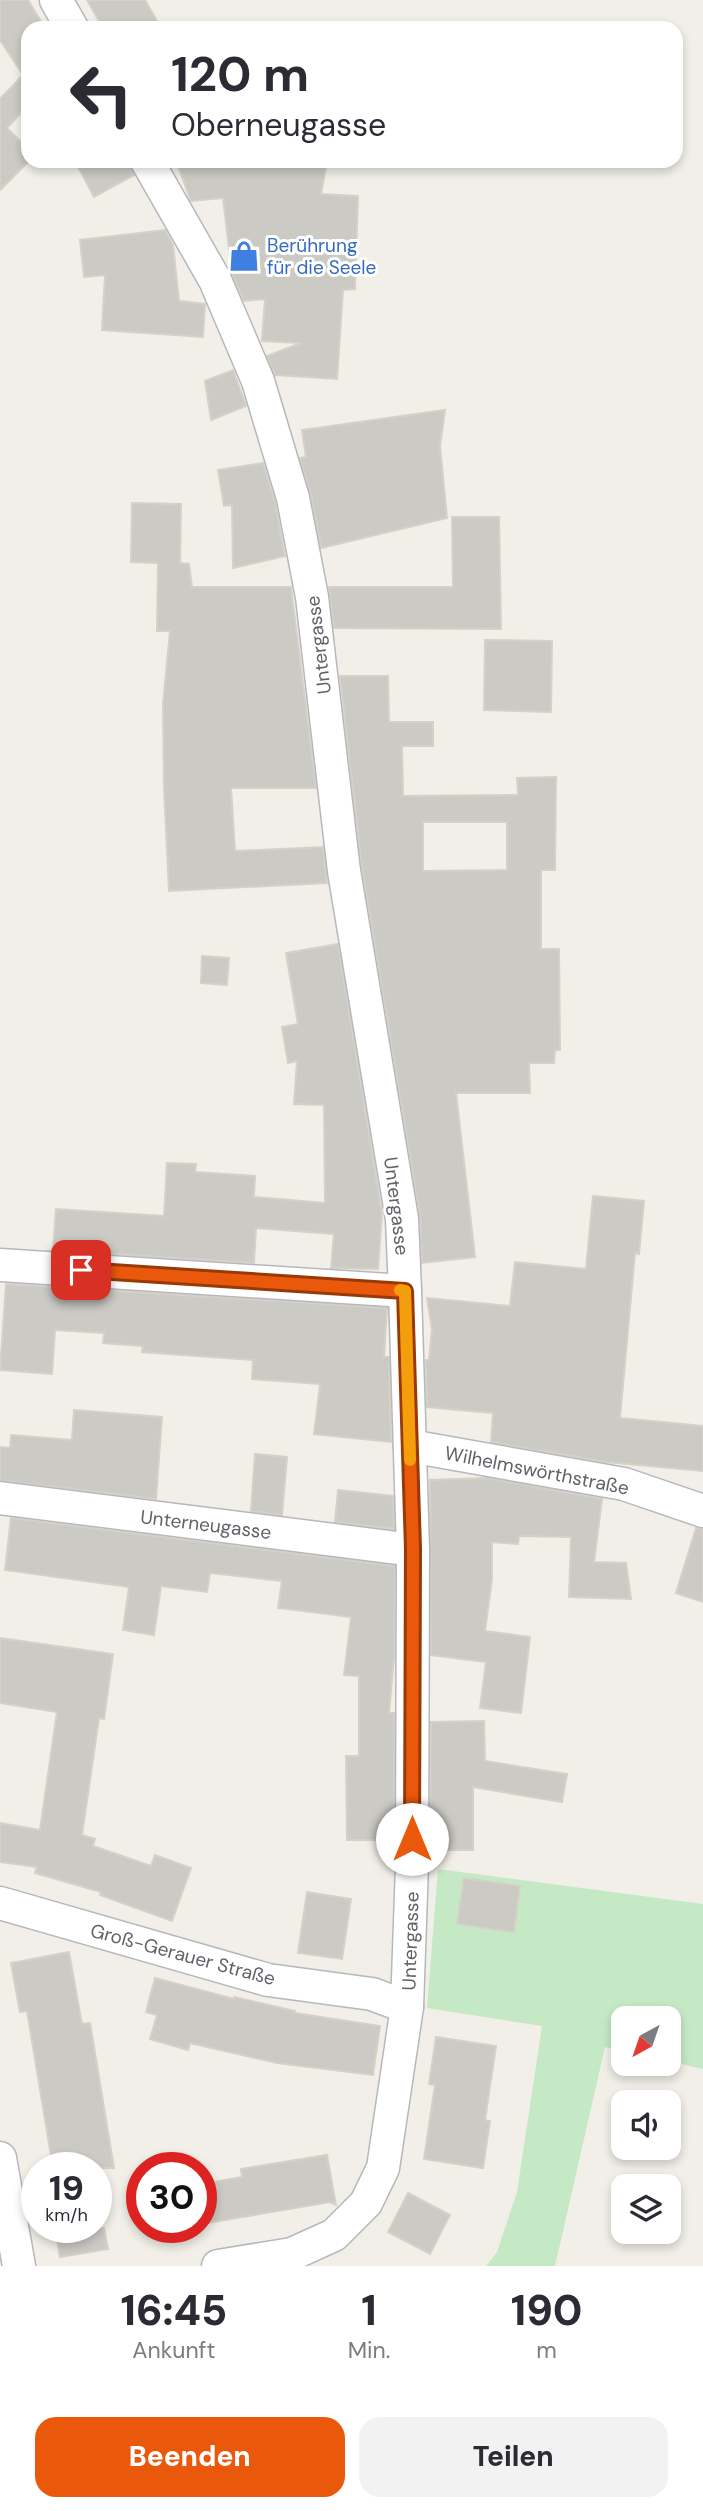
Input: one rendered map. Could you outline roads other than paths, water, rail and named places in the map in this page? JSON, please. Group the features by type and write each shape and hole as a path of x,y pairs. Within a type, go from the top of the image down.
{"street":[{"path":"56,0 68,21"},
{"name":"Untergasse","path":"151,168 215,280 258,381 293,498 313,597 344,871 402,1219 410,1446 413,1549 412,1865 407,2007 383,2168 366,2203 334,2235 292,2254 218,2266"},
{"path":"0,1265 405,1291"},
{"name":"Wilhelmswörthstraße","path":"410,1446 624,1484 703,1511"},
{"name":"Unterneugasse","path":"0,1498 413,1549"},
{"name":"Groß-Gerauer Straße","path":"0,1903 268,1980 372,1994 407,2007"},
{"path":"0,2158 19,2266"}],"place":[{"name":"Berührung für die Seele","path":"244,256"}]}
